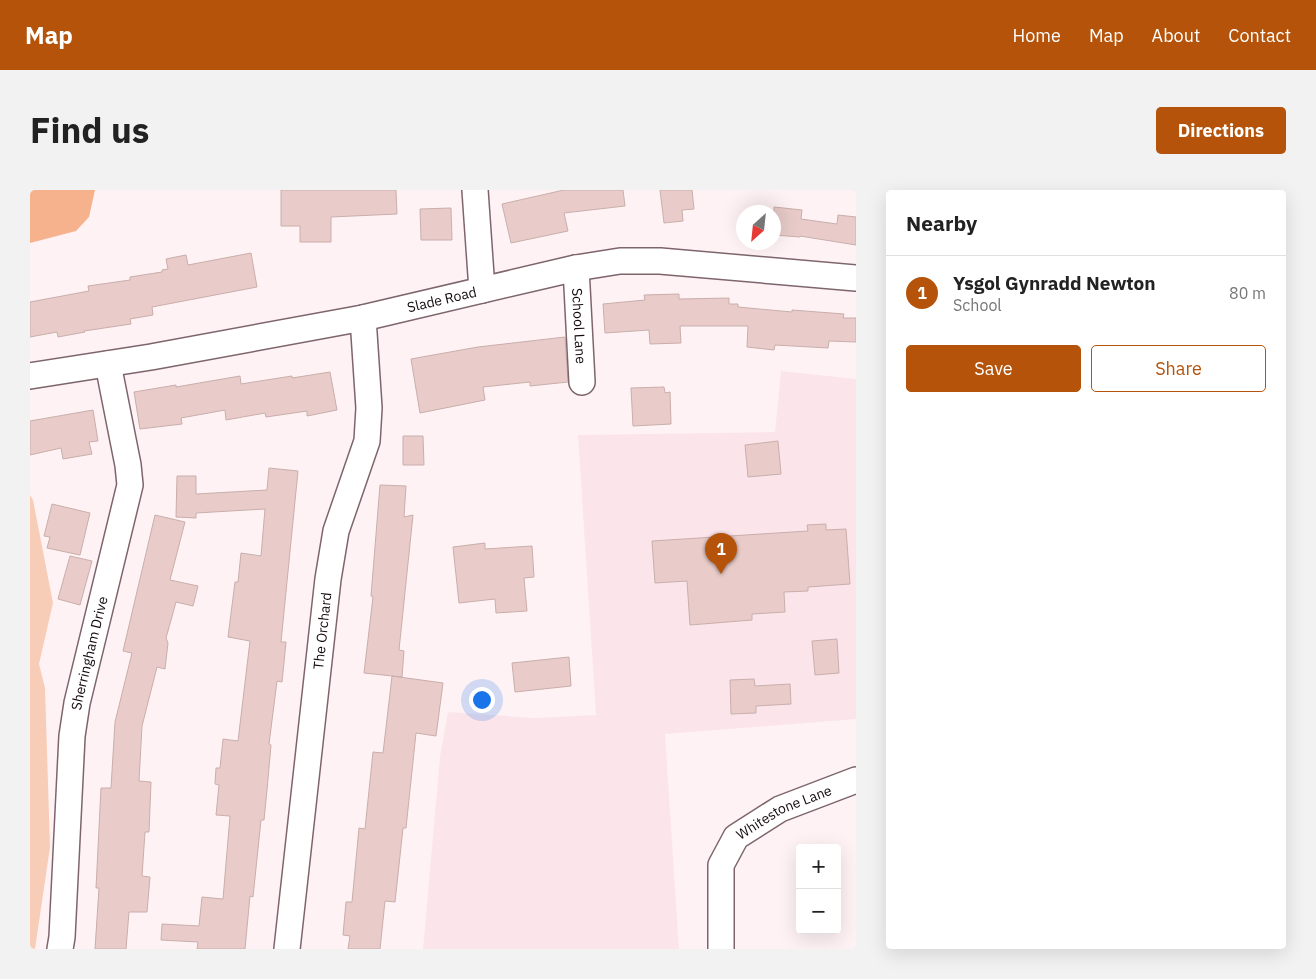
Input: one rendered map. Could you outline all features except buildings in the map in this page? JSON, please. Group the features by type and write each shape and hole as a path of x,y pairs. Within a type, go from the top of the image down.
{"street":[{"path":"475,190 482,290"},
{"name":"Slade Road","path":"30,376 108,364 363,318 576,268 620,261 660,261 856,278"},
{"name":"School Lane","path":"576,268 582,382"},
{"name":"The Orchard","path":"287,949 328,579 336,531 367,441 369,408 363,318"},
{"name":"Sherringham Drive","path":"60,949 72,736 77,703 130,485 128,465 108,364"},
{"name":"Whitestone Lane","path":"721,949 721,865 736,837 780,809 856,780"}],"shaded area":[{"path":"30,190 95,190 89,217 76,231 30,243"},
{"path":"781,371 856,379 856,719 665,734 679,949 423,949 440,756 448,712 535,718 596,715 578,435 775,432"},
{"path":"30,495 33,500 53,603 39,664 45,688 50,847 35,949 30,949"}],"place":[{"name":"Ysgol Gynradd Newton","path":"721,574"}]}
